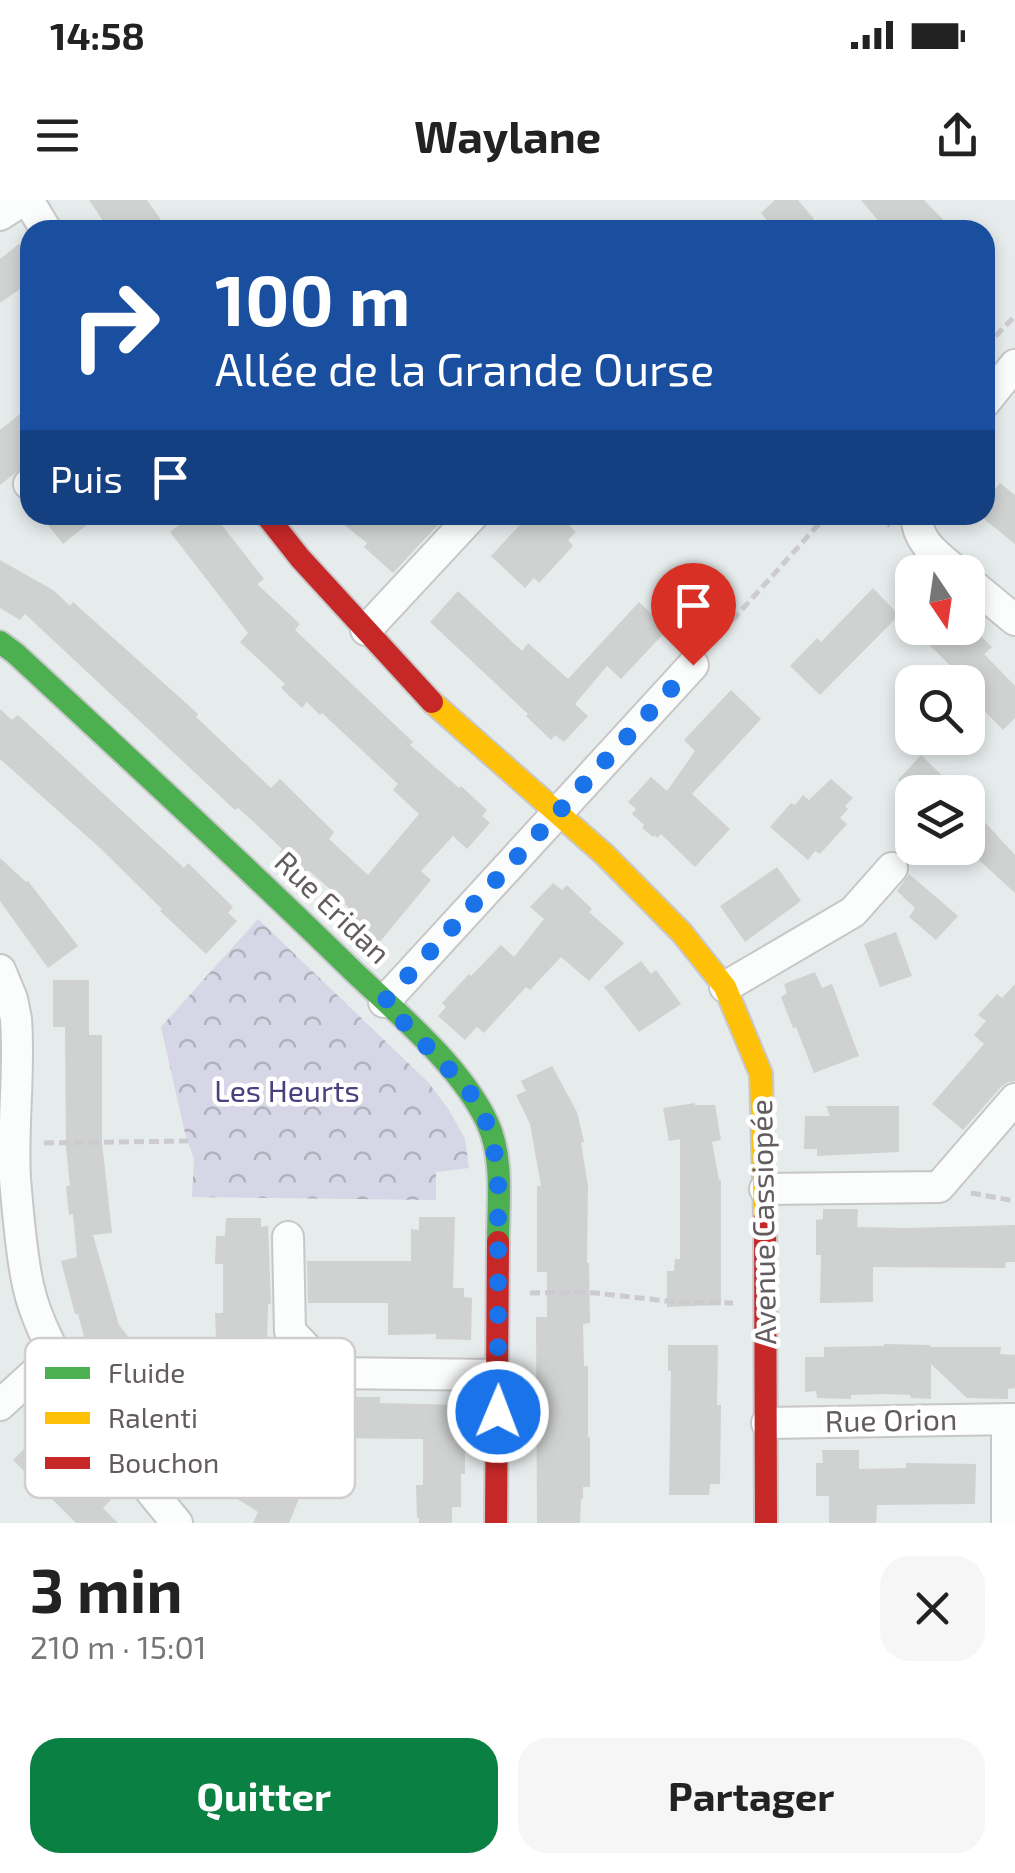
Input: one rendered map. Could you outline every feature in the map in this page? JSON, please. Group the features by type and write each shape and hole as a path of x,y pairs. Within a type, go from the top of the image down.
{"street":[{"path":"0,215 26,200"},
{"path":"995,390 1015,365"},
{"name":"Avenue Cassiopée","path":"274,525 424,694 605,855 682,933 725,987 761,1074 766,1189 766,1523"},
{"path":"366,630 464,525"},
{"path":"916,525 928,546 938,555"},
{"path":"985,595 1015,620"},
{"name":"Rue Eridan","path":"0,642 250,870 384,1002 476,1100 490,1126 498,1184 496,1523"},
{"path":"384,1002 693,665"},
{"path":"725,987 853,912 892,868"},
{"path":"0,970 16,1019 10,1139 28,1286 48,1338"},
{"path":"766,1189 939,1187 1015,1099"},
{"path":"288,1237 290,1331 297,1338"},
{"path":"355,1373 498,1375"},
{"path":"0,1405 25,1382"},
{"path":"1007,1523 1011,1419"},
{"name":"Rue Orion","path":"767,1423 1011,1419"},
{"path":"156,1498 177,1523"}],"path":[{"path":"995,337 1015,316"},
{"path":"693,665 818,525"},
{"path":"10,1139 188,1141"},
{"path":"939,1187 1015,1201"},
{"path":"498,1293 586,1292 676,1302 766,1304"}],"green space":[{"name":"Les Heurts","path":"258,919 429,1083 449,1110 465,1139 469,1168 436,1172 436,1200 192,1197 194,1159 161,1027"}],"building":[{"path":"89,200 147,200 161,220 102,220"},
{"path":"775,200 798,200 814,219 767,220 761,213"},
{"path":"861,200 924,200 943,220 878,220"},
{"path":"19,244 20,289 0,303 0,259"},
{"path":"20,414 20,469 0,485 0,430"},
{"path":"1000,483 1015,495 1015,544 991,525 995,525 995,489"},
{"path":"48,525 87,525 63,544"},
{"path":"179,525 222,525 264,579 257,584 300,624 295,630 413,742 410,745 487,810 482,816 490,823 467,849 453,836 421,871 431,880 378,944 372,940 366,948 341,924 352,911 346,903 308,870 304,874 257,825 238,808 235,810 25,614 20,620 0,608 0,560 53,590 70,606 73,602 198,714 196,717 271,788 280,779 334,832 329,839 368,875 419,814 393,790 398,784 322,713 307,702 302,708 281,688 285,684 240,642 248,633 170,532"},
{"path":"344,525 438,525 393,573 364,547 367,543"},
{"path":"520,525 569,525 576,532 568,540 573,546 539,583 534,578 525,588 491,556"},
{"path":"873,588 895,611 895,619 820,695 790,666 817,638 821,642"},
{"path":"458,591 522,651 528,643 568,679 639,602 668,629 621,679 607,666 575,704 588,716 564,742 555,735 551,740 430,622"},
{"path":"985,640 992,647 984,654 1015,686 1015,718 1003,730 985,711 985,665 950,665 929,645 985,645"},
{"path":"731,690 761,719 692,794 730,829 695,867 661,834 653,837 642,828 644,825 632,814 636,809 628,802 651,777 667,791 695,751 684,740"},
{"path":"0,709 12,720 18,715 184,868 188,863 233,907 228,913 237,921 206,954 100,848 0,759"},
{"path":"921,755 942,775 903,775"},
{"path":"831,779 853,798 840,818 847,824 820,854 815,851 808,860 770,827 791,803 795,805 803,795 809,800"},
{"path":"985,822 1015,855 1015,893 984,865"},
{"path":"0,858 28,881 78,946 48,968 0,901"},
{"path":"777,867 801,901 745,942 720,906"},
{"path":"909,874 958,916 936,940 909,917 915,908 897,891"},
{"path":"553,883 562,890 567,885 592,909 589,912 624,943 589,981 561,957 530,990 526,987 484,1033 477,1027 465,1040 438,1016 446,1007 442,1003 501,945 514,957 544,919 530,907"},
{"path":"896,932 912,976 880,987 864,944"},
{"path":"641,961 651,974 656,970 681,1004 639,1032 604,987"},
{"path":"815,972 822,988 832,984 859,1056 814,1073 781,997 787,993 784,984"},
{"path":"53,980 89,980 89,1035 102,1035 102,1142 112,1233 93,1235 119,1325 129,1338 84,1338 61,1261 77,1257 66,1186 70,1186 65,1027 53,1027"},
{"path":"1015,984 1015,1081 1001,1087 963,1130 932,1104 984,1044 974,1035 986,1021 978,1015 997,994 1002,998"},
{"path":"552,1066 577,1112 588,1186 590,1323 583,1324 584,1366 588,1366 590,1487 583,1487 580,1523 537,1523 536,1317 547,1317 547,1272 537,1272 537,1186 541,1186 530,1124 516,1095 526,1091 521,1081"},
{"path":"695,1103 715,1105 721,1140 712,1142 721,1180 721,1305 667,1307 667,1271 674,1271 675,1259 680,1259 680,1139 669,1141 663,1108"},
{"path":"826,1106 899,1106 899,1152 817,1156 817,1149 804,1149 805,1116 830,1116"},
{"path":"823,1209 858,1209 857,1227 1015,1225 1015,1262 1006,1262 1005,1268 873,1267 873,1302 820,1303 821,1255 816,1255 816,1220 823,1219"},
{"path":"419,1217 455,1217 453,1288 464,1288 464,1297 472,1298 471,1340 436,1339 436,1334 388,1335 388,1303 308,1303 307,1261 411,1261 411,1229 419,1230"},
{"path":"226,1218 261,1218 261,1227 268,1226 271,1304 267,1338 216,1338 215,1313 223,1313 223,1264 215,1264 216,1236 225,1236"},
{"path":"668,1345 718,1345 720,1484 710,1484 709,1495 669,1495"},
{"path":"824,1347 1001,1347 1000,1354 1015,1355 1015,1388 1008,1389 1008,1399 967,1398 931,1364 931,1399 885,1394 817,1398 816,1391 805,1392 805,1357 824,1357"},
{"path":"355,1397 380,1397 380,1403 465,1405 465,1474 461,1474 461,1507 452,1507 452,1523 419,1523 417,1518 416,1485 423,1485 423,1439 355,1438"},
{"path":"25,1448 25,1472 13,1460"},
{"path":"822,1450 859,1450 859,1469 906,1468 906,1463 976,1464 975,1504 877,1505 876,1523 829,1523 829,1496 816,1496 816,1463 823,1463"},
{"path":"51,1498 109,1498 103,1508 118,1523 76,1523"},
{"path":"236,1498 299,1498 289,1523 253,1523 258,1512"}],"traffic: fast":[{"path":"0,642 227,850 444,1060 476,1101 492,1136 499,1181 498,1242"}],"traffic: slow":[{"path":"432,702 605,855 682,933 725,987 761,1074 765,1218"}],"traffic: jam":[{"path":"274,525 432,702"},
{"path":"765,1218 766,1523"},
{"path":"496,1523 498,1242"}],"route":[{"path":"498,1412 498,1184 490,1126 465,1086 384,1002 693,665"}]}
